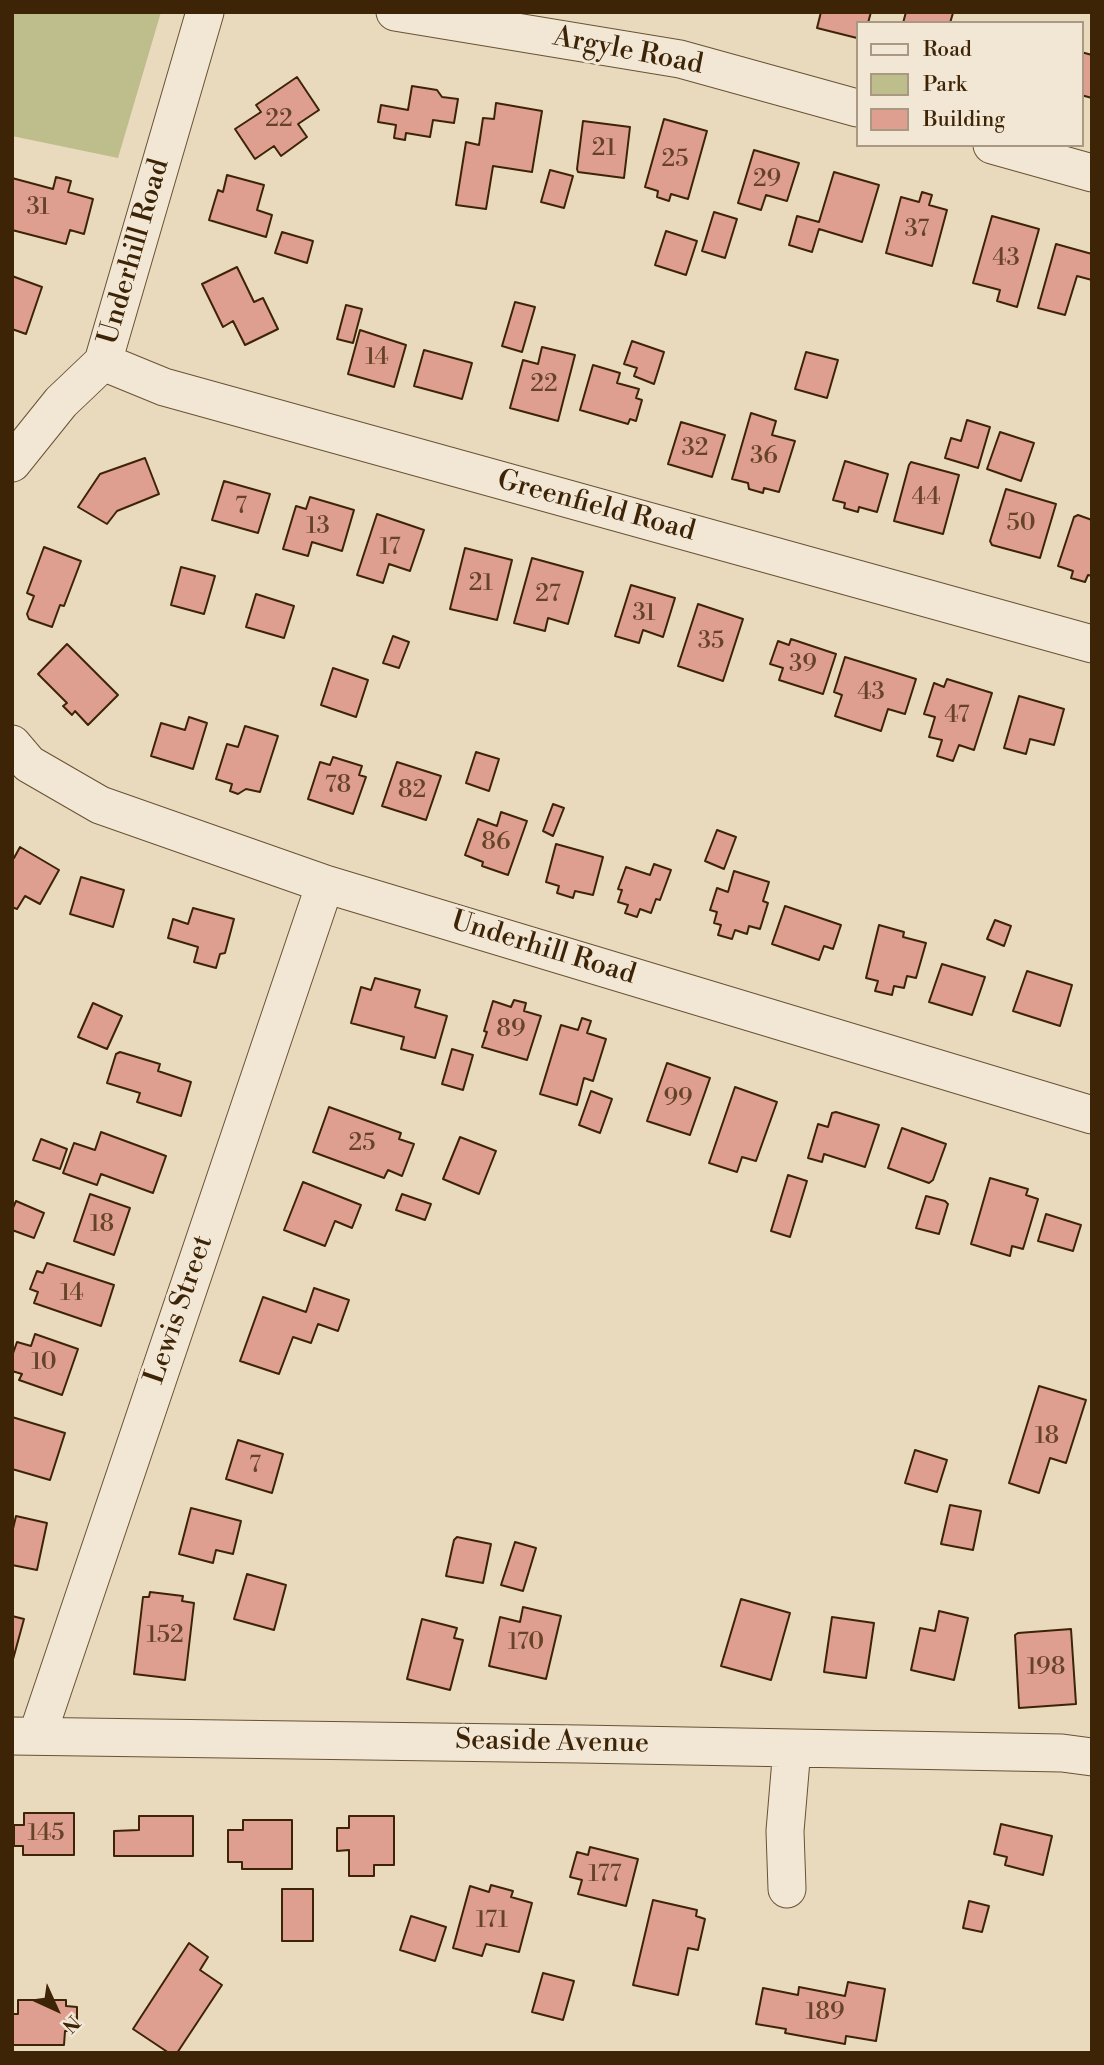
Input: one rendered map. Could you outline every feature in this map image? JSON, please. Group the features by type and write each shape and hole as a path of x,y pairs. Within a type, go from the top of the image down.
{"street":[{"name":"Underhill Road","path":"12,463 61,402 103,362 205,12"},
{"name":"Argyle Road","path":"395,12 680,59 856,108"},
{"path":"999,147 1092,173"},
{"name":"Greenfield Road","path":"103,362 164,387 1092,644"},
{"name":"Underhill Road","path":"12,744 29,764 100,805 325,884 1092,1115"},
{"name":"Lewis Street","path":"25,1736 325,884"},
{"name":"Seaside Avenue","path":"25,1736 1062,1753 1092,1757"},
{"path":"787,1889 785,1831 792,1748"}],"green space":[{"path":"12,12 161,12 118,158 12,136"}],"building":[{"path":"821,12 871,12 869,21 856,21 856,38 817,28"},
{"path":"906,12 953,13 951,21 904,21"},
{"path":"1083,53 1092,55 1092,98 1083,96"},
{"path":"297,77 319,110 298,124 307,137 281,156 274,146 255,159 235,129 261,112 256,105"},
{"path":"412,86 437,90 442,97 458,99 454,123 433,120 430,137 406,133 405,140 394,138 396,125 378,122 381,105 408,110"},
{"path":"496,103 542,111 532,172 493,166 486,209 456,205 466,142 479,145 483,118 494,119"},
{"path":"664,119 707,131 688,199 671,194 669,201 657,197 658,191 645,187"},
{"path":"583,121 630,127 624,178 578,172"},
{"path":"754,150 799,163 787,201 766,195 761,210 738,203"},
{"path":"550,170 573,176 564,208 541,202"},
{"path":"834,172 879,185 862,242 819,229 812,252 789,245 797,216 819,222"},
{"path":"227,175 264,185 257,210 272,215 266,237 209,220 218,190 223,192"},
{"path":"56,177 71,181 68,192 93,199 84,234 70,230 66,244 12,230 12,178 53,189"},
{"path":"922,192 932,195 929,205 947,210 932,266 886,253 901,197 919,202"},
{"path":"714,212 737,219 725,258 702,251"},
{"path":"992,216 1039,229 1017,307 997,301 1000,290 973,283"},
{"path":"666,231 697,241 686,275 655,265"},
{"path":"282,232 313,241 307,263 275,253"},
{"path":"1056,244 1092,254 1092,280 1077,276 1065,315 1038,308"},
{"path":"237,267 254,302 263,298 278,329 245,345 233,321 223,327 202,284"},
{"path":"12,276 42,287 26,334 12,329"},
{"path":"515,302 535,307 522,352 502,346"},
{"path":"346,305 362,309 353,343 337,339"},
{"path":"360,330 406,345 394,387 348,374"},
{"path":"632,341 664,352 654,384 634,376 637,368 624,364"},
{"path":"542,347 575,355 558,421 510,408 523,360 538,364"},
{"path":"424,350 472,363 462,399 414,386"},
{"path":"806,352 838,360 827,398 795,389"},
{"path":"593,365 620,373 617,383 639,389 636,398 642,400 636,421 630,419 628,424 580,410"},
{"path":"751,413 776,421 772,435 795,441 779,492 764,488 763,493 749,489 748,483 732,479"},
{"path":"967,420 990,427 978,468 945,458 951,438 961,441"},
{"path":"681,422 725,435 712,477 668,464"},
{"path":"1000,432 1034,443 1021,481 987,469"},
{"path":"145,458 159,494 117,511 107,524 78,507 100,474"},
{"path":"845,461 888,474 877,512 859,507 858,512 844,508 845,503 833,500"},
{"path":"911,462 959,475 943,534 894,521"},
{"path":"224,481 270,494 258,533 212,520"},
{"path":"1006,489 1056,504 1040,558 992,545 990,541"},
{"path":"310,497 354,510 342,551 312,542 308,556 283,549 296,506 306,509"},
{"path":"377,514 424,530 410,571 389,564 383,583 357,575"},
{"path":"1078,515 1092,520 1092,576 1088,575 1085,582 1071,578 1073,571 1058,566 1074,517"},
{"path":"44,547 81,561 64,606 60,605 52,627 29,619 27,614 34,596 27,593"},
{"path":"465,548 512,560 497,620 450,609"},
{"path":"532,558 583,572 568,624 548,618 545,631 514,623"},
{"path":"181,567 215,576 204,614 171,605"},
{"path":"631,585 675,598 663,637 643,630 639,643 615,636"},
{"path":"256,594 294,606 284,638 246,627"},
{"path":"698,604 743,619 723,681 678,666"},
{"path":"393,636 409,642 399,668 383,663"},
{"path":"791,639 836,654 823,694 779,680 783,668 770,664 778,641 789,645"},
{"path":"67,644 118,695 88,725 75,711 72,715 63,706 67,703 38,674"},
{"path":"845,657 916,679 905,714 888,709 881,731 835,716 842,695 834,692"},
{"path":"333,668 368,680 356,717 321,705"},
{"path":"947,679 992,693 974,750 959,745 953,761 937,756 942,740 929,737 935,717 924,714 934,683 944,687"},
{"path":"1019,696 1064,709 1054,745 1030,739 1026,754 1004,748"},
{"path":"189,717 207,723 193,769 151,756 161,723 185,730"},
{"path":"245,726 278,736 260,792 246,789 238,794 230,791 232,784 216,779 227,744 238,747"},
{"path":"476,752 499,759 489,791 466,783"},
{"path":"333,757 362,766 359,775 366,777 353,814 308,799 320,762 330,765"},
{"path":"397,762 441,776 426,820 382,806"},
{"path":"553,804 564,808 553,836 543,831"},
{"path":"501,812 527,821 508,875 482,866 483,862 465,855 478,819 497,826"},
{"path":"717,830 736,837 724,869 705,861"},
{"path":"556,844 603,857 593,895 575,891 573,898 557,893 559,886 546,882"},
{"path":"20,847 59,870 40,904 25,896 17,909 12,907 12,857 14,858"},
{"path":"654,864 671,870 660,900 656,899 651,913 640,909 637,917 625,913 628,905 618,902 622,890 618,889 626,867 650,875"},
{"path":"734,871 769,882 763,901 768,903 760,929 749,926 747,934 735,930 732,939 718,935 721,925 714,923 717,912 710,910 717,888 728,892"},
{"path":"81,877 124,890 113,927 70,914"},
{"path":"785,906 841,925 833,949 824,946 819,960 772,944"},
{"path":"193,908 234,919 225,953 220,954 216,968 194,962 198,947 168,938 173,919 188,924"},
{"path":"995,920 1011,926 1004,946 987,939"},
{"path":"879,925 904,932 903,937 926,943 916,978 907,976 904,988 894,986 892,995 875,991 878,981 866,978"},
{"path":"942,964 985,977 972,1015 929,1002"},
{"path":"1027,971 1072,985 1060,1026 1013,1011"},
{"path":"375,978 420,990 415,1007 447,1016 435,1058 401,1049 404,1037 351,1023 361,987 371,990"},
{"path":"514,1000 526,1003 524,1011 541,1016 527,1060 482,1047 493,1001 511,1007"},
{"path":"93,1003 122,1016 107,1049 78,1037"},
{"path":"582,1018 591,1021 587,1033 606,1039 593,1081 584,1078 577,1105 540,1094 561,1025 578,1030"},
{"path":"452,1049 473,1055 463,1090 442,1084"},
{"path":"120,1052 160,1064 158,1071 191,1082 181,1116 137,1102 140,1093 107,1083 116,1054"},
{"path":"667,1063 710,1078 690,1135 647,1121"},
{"path":"735,1087 777,1102 756,1161 742,1157 737,1172 709,1163"},
{"path":"591,1091 612,1099 600,1133 579,1125"},
{"path":"329,1107 401,1133 399,1139 414,1144 402,1176 388,1170 384,1178 313,1152"},
{"path":"832,1113 879,1125 865,1167 824,1154 822,1162 808,1158 818,1124 828,1127"},
{"path":"902,1128 946,1144 933,1180 929,1183 888,1168"},
{"path":"101,1132 166,1156 153,1193 101,1174 97,1185 63,1173 74,1143 95,1150"},
{"path":"460,1137 496,1151 479,1194 443,1179"},
{"path":"41,1139 67,1149 60,1169 33,1160"},
{"path":"788,1175 807,1181 790,1237 771,1231"},
{"path":"990,1178 1028,1189 1026,1195 1038,1199 1023,1249 1012,1246 1010,1256 971,1244"},
{"path":"303,1182 361,1205 352,1228 335,1221 325,1246 284,1230"},
{"path":"90,1194 130,1208 114,1255 74,1241"},
{"path":"402,1194 431,1204 425,1220 396,1210"},
{"path":"926,1196 948,1204 939,1234 916,1228"},
{"path":"16,1201 44,1213 34,1238 12,1230 12,1210"},
{"path":"1046,1214 1081,1225 1073,1251 1038,1241"},
{"path":"47,1263 114,1285 101,1326 34,1303 38,1292 30,1289 37,1271 43,1273"},
{"path":"314,1288 349,1300 338,1331 318,1324 311,1343 293,1337 279,1374 240,1361 263,1297 306,1312"},
{"path":"35,1334 78,1349 62,1395 19,1380 22,1374 12,1371 12,1356 17,1342 31,1346"},
{"path":"1039,1386 1086,1400 1066,1463 1050,1458 1039,1493 1009,1483"},
{"path":"12,1417 65,1433 50,1480 12,1469"},
{"path":"238,1440 283,1454 272,1493 226,1479"},
{"path":"915,1450 947,1460 937,1492 905,1483"},
{"path":"950,1505 981,1511 973,1550 941,1544"},
{"path":"191,1508 241,1521 233,1554 216,1550 213,1563 179,1554"},
{"path":"16,1516 47,1523 37,1570 12,1565 12,1533"},
{"path":"457,1537 491,1544 483,1583 446,1576"},
{"path":"515,1542 536,1548 523,1591 501,1585"},
{"path":"247,1574 286,1585 274,1630 234,1619"},
{"path":"150,1592 183,1596 182,1601 194,1603 185,1680 134,1674 143,1597 149,1597"},
{"path":"741,1599 790,1613 771,1680 721,1666"},
{"path":"523,1607 561,1616 546,1679 489,1666 500,1617 520,1622"},
{"path":"939,1611 968,1618 954,1680 911,1670 920,1628 935,1631"},
{"path":"12,1616 24,1619 12,1663"},
{"path":"832,1617 874,1623 866,1678 824,1672"},
{"path":"422,1619 457,1628 454,1638 463,1640 450,1690 407,1679"},
{"path":"1071,1629 1076,1704 1019,1708 1015,1635"},
{"path":"24,1813 74,1813 74,1855 23,1855 23,1846 14,1846 14,1825 24,1825"},
{"path":"139,1816 193,1816 193,1856 114,1856 114,1831 139,1830"},
{"path":"349,1816 394,1816 394,1865 374,1865 374,1876 349,1876 349,1850 337,1851 337,1828 349,1828"},
{"path":"243,1820 292,1820 292,1869 242,1869 242,1862 228,1862 228,1830 243,1830"},
{"path":"1001,1824 1052,1836 1043,1875 1005,1865 1007,1857 994,1854"},
{"path":"590,1847 638,1859 626,1906 578,1894 582,1880 570,1877 577,1852 588,1855"},
{"path":"491,1885 513,1891 511,1897 532,1903 519,1952 486,1944 482,1956 453,1948 470,1886 489,1892"},
{"path":"282,1889 313,1889 313,1941 282,1941"},
{"path":"653,1900 697,1910 696,1916 705,1919 698,1950 688,1948 678,1995 633,1985"},
{"path":"969,1901 989,1906 982,1932 963,1928"},
{"path":"411,1916 446,1927 435,1961 400,1950"},
{"path":"189,1943 208,1957 200,1970 222,1985 177,2053 169,2053 133,2029"},
{"path":"543,1973 574,1981 563,2020 532,2012"},
{"path":"848,1982 885,1989 876,2041 846,2036 845,2044 785,2033 786,2029 756,2024 763,1988 798,1995 799,1987 845,1996"},
{"path":"18,2000 66,2000 66,2006 77,2007 77,2031 65,2031 64,2045 12,2045 12,2014 18,2014"}]}
